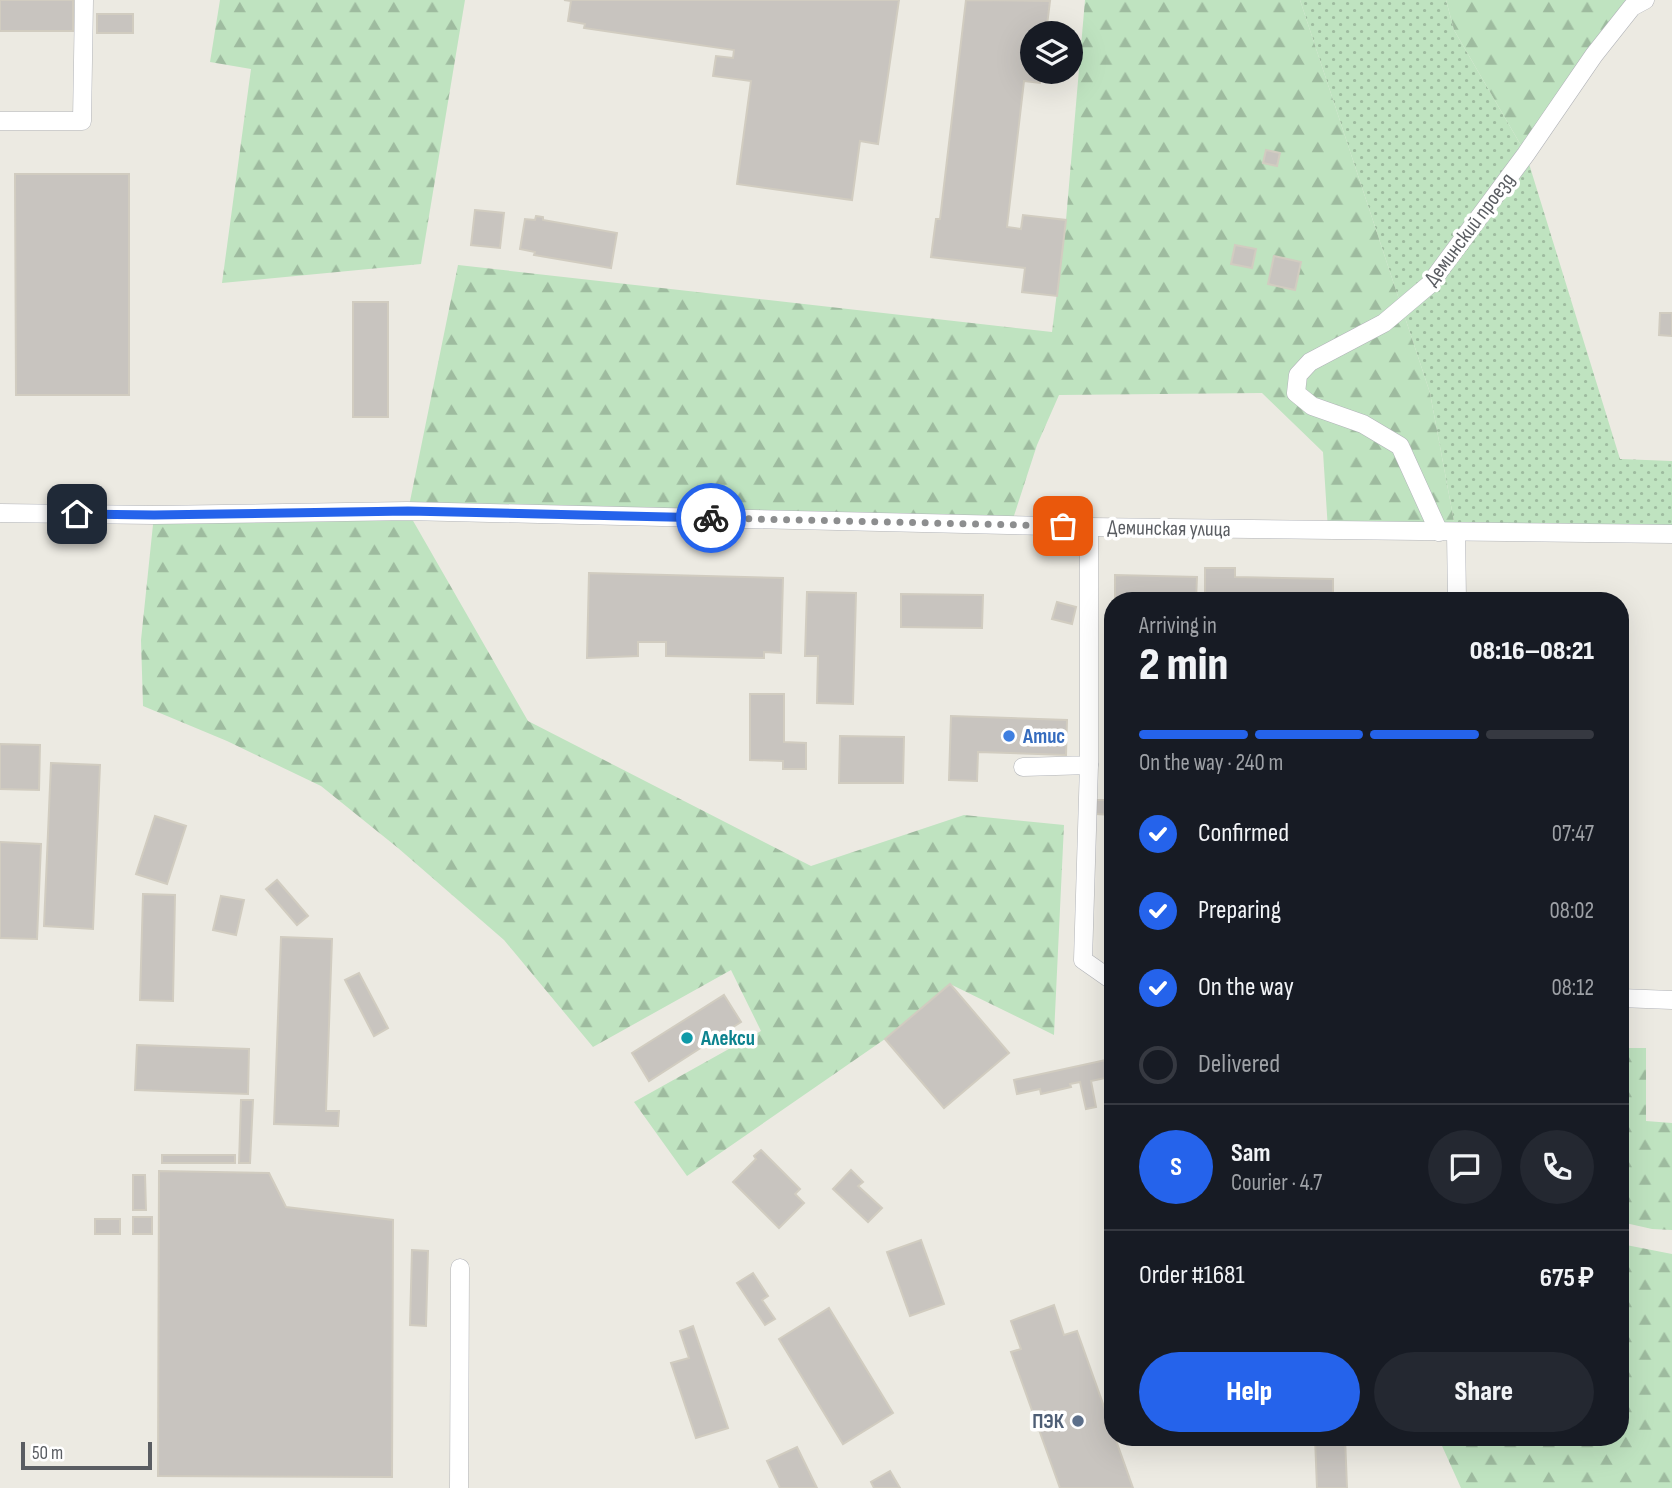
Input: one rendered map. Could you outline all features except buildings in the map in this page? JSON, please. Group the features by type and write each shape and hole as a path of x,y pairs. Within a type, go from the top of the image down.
{"street":[{"path":"0,121 82,121 84,0"},
{"name":"Деминский проезд","path":"1447,531 1400,446 1363,424 1312,406 1296,393 1297,374 1310,362 1384,323 1429,285 1526,154 1594,55 1632,7 1645,0"},
{"name":"Деминская улица","path":"0,513 154,515 408,511 1089,527 1672,534"},
{"path":"1089,527 1089,765 1083,960 1104,975"},
{"path":"1447,531 1456,592"},
{"path":"1023,767 1060,768 1089,765"},
{"path":"1629,998 1672,1000"},
{"path":"459,1488 460,1268"}],"green space":[{"path":"220,0 465,0 421,264 222,283 251,69 210,62"},
{"path":"1085,0 1300,0 1430,393 1456,532 1328,530 1323,452 1262,393 1059,395 1037,445 1011,525 408,512 528,721 811,866 964,815 1064,825 1054,1035 950,984 885,1039 687,1176 634,1102 761,1031 731,970 593,1047 504,940 398,848 321,786 227,741 143,706 141,640 154,515 408,511 458,265 1052,332 1066,220 1078,84 1083,84"},
{"path":"1300,0 1446,0 1454,30 1526,154 1620,459 1672,461 1672,534 1456,532 1430,393"},
{"path":"1446,0 1650,0 1632,7 1526,154 1454,30"},
{"path":"1629,1048 1646,1048 1646,1121 1672,1123 1672,1230 1629,1224"},
{"path":"1629,1246 1672,1254 1672,1488 1461,1488 1442,1446 1629,1446"}],"way so far":[{"path":"711,518 1063,526"}],"place":[{"name":"Атис","path":"1009,736"},
{"name":"Алекси","path":"687,1038"},
{"name":"ПЭК","path":"1078,1421"}],"route":[{"path":"77,514 408,511 711,518"}]}
